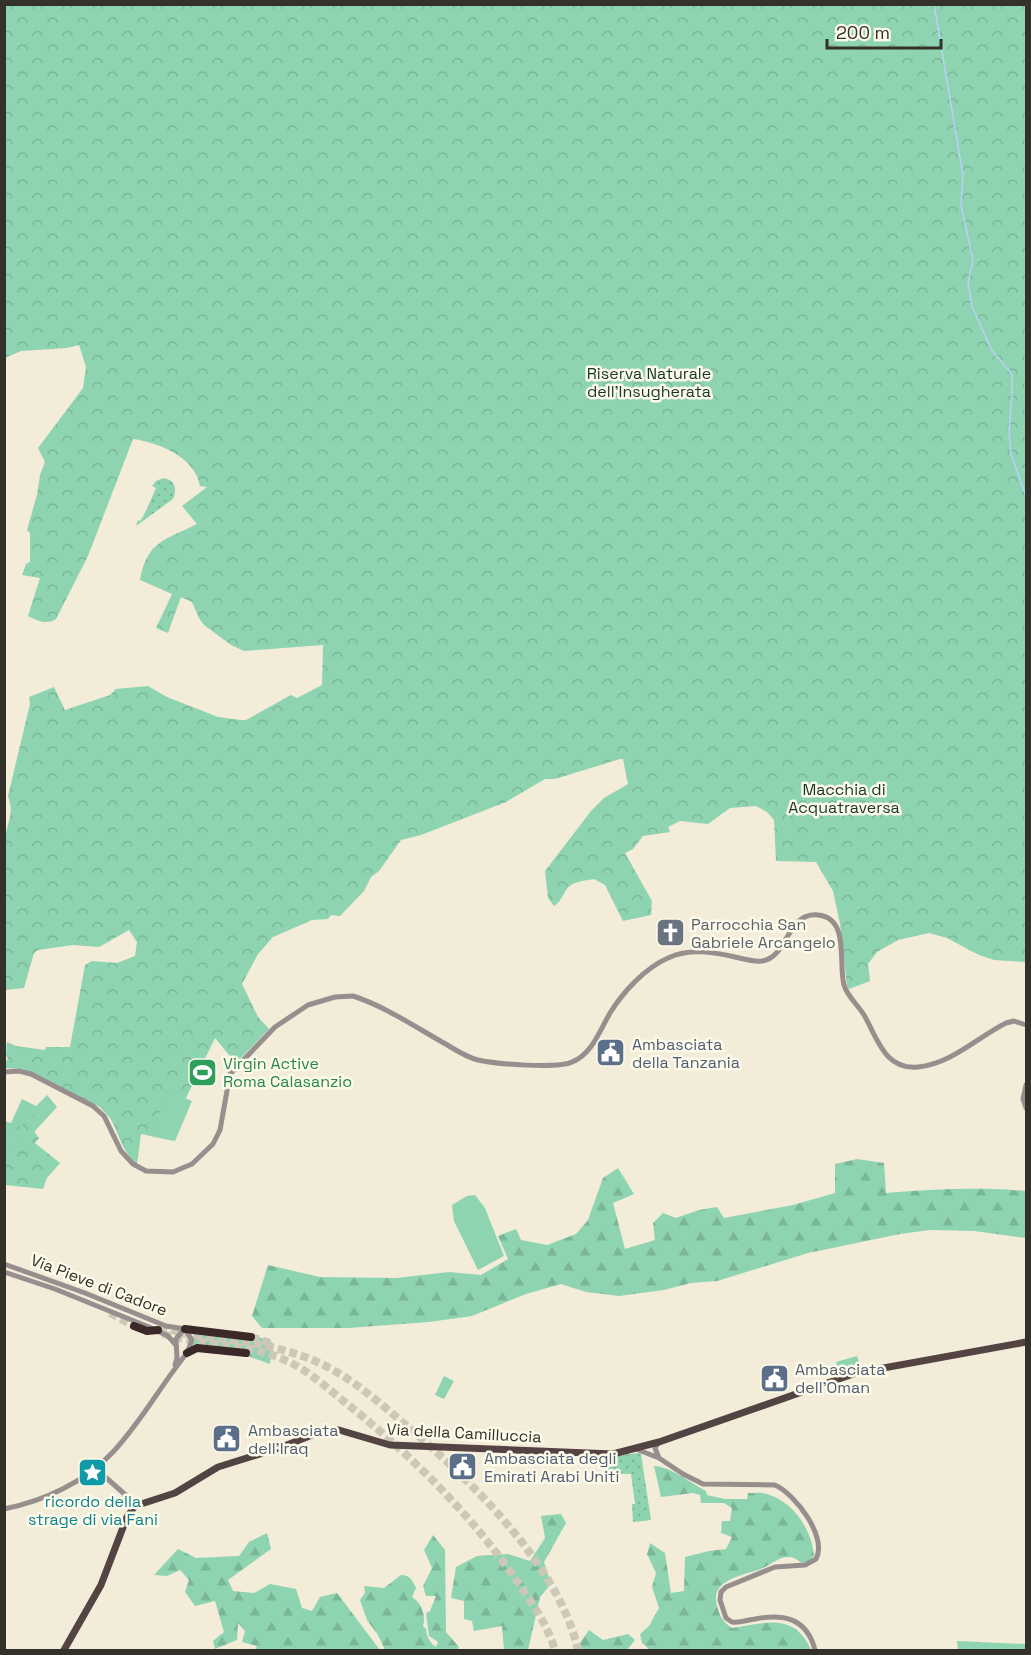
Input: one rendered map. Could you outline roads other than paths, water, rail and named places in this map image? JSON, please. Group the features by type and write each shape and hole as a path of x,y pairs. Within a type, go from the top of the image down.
{"highway":[{"path":"134,1326 147,1331 158,1330"},
{"path":"185,1329 251,1337"},
{"path":"185,1355 196,1348 246,1353"}],"main road":[{"name":"Via della Camilluccia","path":"137,1504 175,1493 218,1467 329,1430 343,1431 386,1445 606,1455 658,1443 856,1373 1026,1342"},
{"path":"64,1650 98,1590 127,1517 137,1504"}],"street":[{"path":"4,1072 15,1071 31,1074 93,1106 105,1117 121,1151 133,1164 149,1172 173,1172 195,1161 215,1141 220,1130 231,1072 277,1025 308,1005 335,997 353,996 473,1058 559,1066 573,1062 586,1053 622,997 646,972 663,960 676,955 701,952 751,961 766,960 776,953 799,921 813,915 828,918 837,927 846,989 866,1018 882,1050 900,1065 916,1067 933,1064 1004,1024 1014,1021 1026,1025"},
{"path":"1026,1085 1023,1099 1026,1108"},
{"name":"Via Pieve di Cadore","path":"4,1264 166,1326 185,1329"},
{"name":"Via Pieve di Cadore","path":"4,1272 55,1289 158,1330 170,1337 175,1344"},
{"path":"4,1509 46,1497 75,1482 113,1452 185,1355 192,1340 185,1329 177,1335 174,1369"},
{"path":"177,1354 179,1358 185,1355"},
{"path":"658,1443 656,1448 659,1458"},
{"path":"636,1449 659,1458 703,1484 778,1486 807,1516 814,1528 818,1548 818,1555 814,1562 806,1565 780,1565 760,1572 728,1586 722,1592 720,1600 726,1618 734,1623 776,1616 793,1620 808,1634 815,1650"},
{"path":"95,1468 137,1504"}],"waterway":[{"path":"934,4 963,175 961,205 973,260 968,283 972,306 992,351 1012,374 1009,431 1011,454 1026,496"}],"tunnel":[{"path":"110,1313 134,1326"},
{"path":"160,1326 189,1334 255,1344 294,1353 331,1369 370,1395 458,1472 509,1527 532,1556 552,1587 568,1618 578,1650"},
{"path":"163,1334 257,1350 295,1365 325,1386 418,1466 483,1536 536,1610 555,1650"},
{"path":"251,1337 273,1344"}],"place":[{"name":"Parrocchia San Gabriele Arcangelo","path":"670,933"},
{"name":"Ambasciata della Tanzania","path":"611,1053"},
{"name":"Virgin Active Roma Calasanzio","path":"202,1072"},
{"name":"Ambasciata dell'Oman","path":"774,1378"},
{"name":"Ambasciata dell'Iraq","path":"227,1439"},
{"name":"Ambasciata degli Emirati Arabi Uniti","path":"463,1467"},
{"name":"ricordo della strage di via Fani","path":"93,1473"}],"park label":[{"name":"Riserva Naturale dell'Insugherata","path":"649,382"},
{"name":"Macchia di Acquatraversa","path":"844,798"}]}
